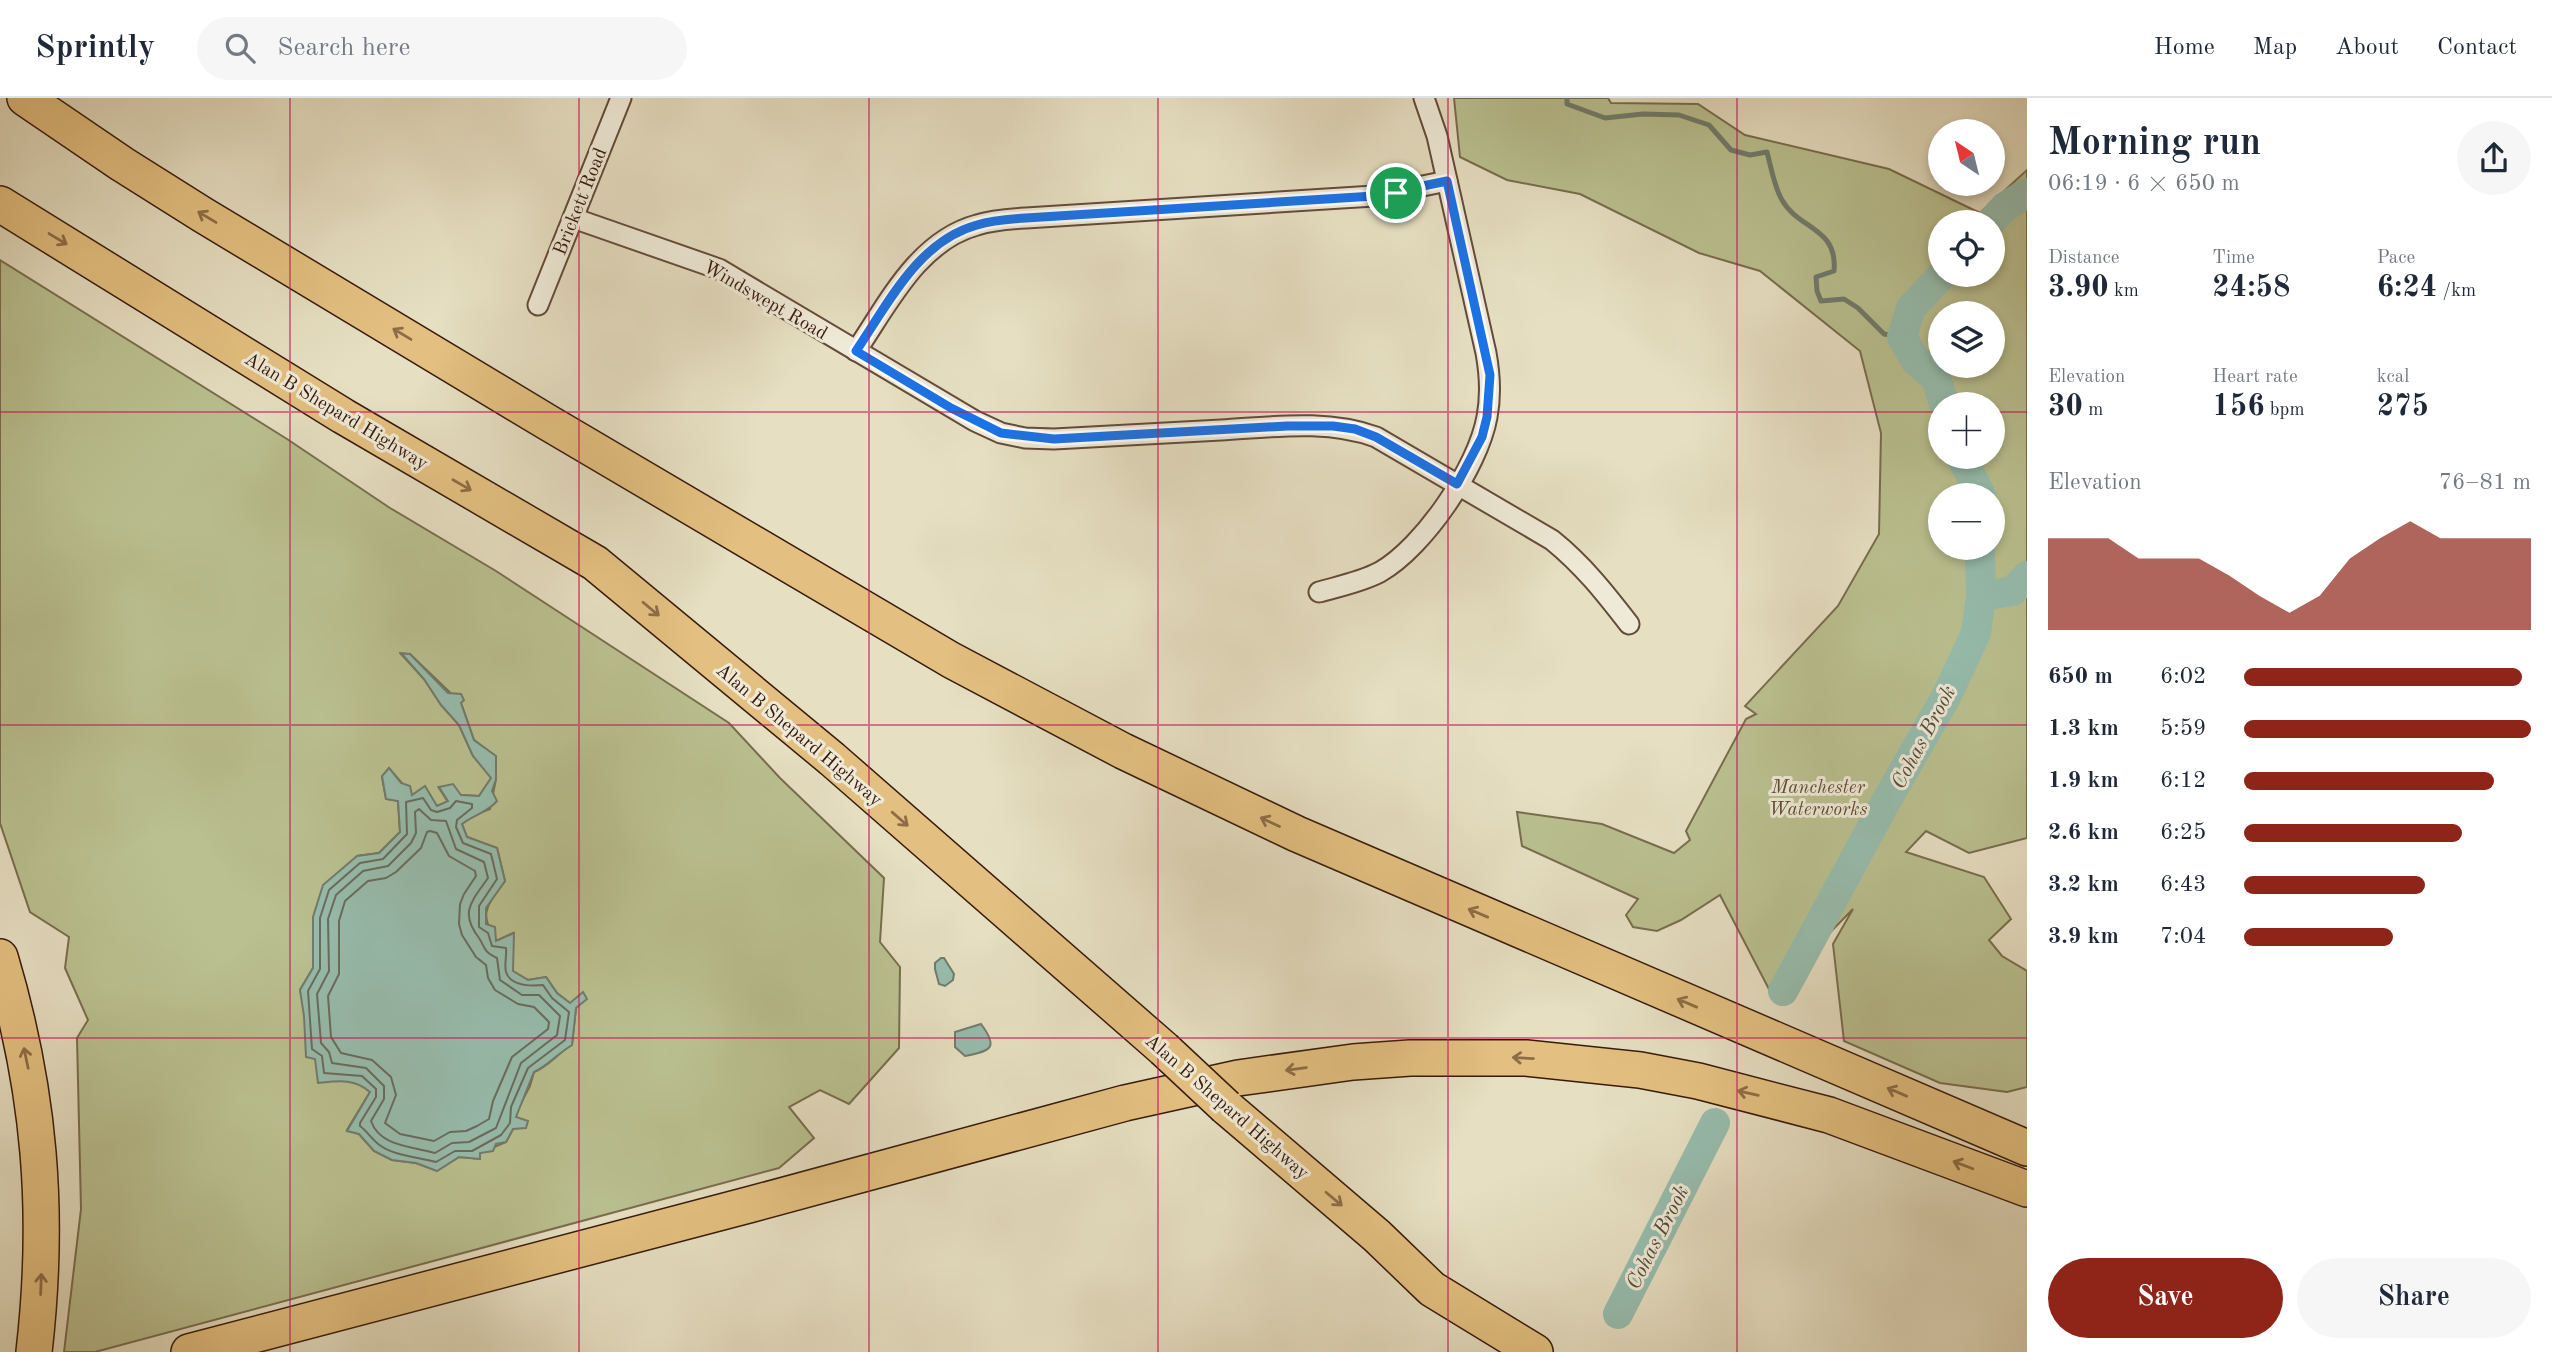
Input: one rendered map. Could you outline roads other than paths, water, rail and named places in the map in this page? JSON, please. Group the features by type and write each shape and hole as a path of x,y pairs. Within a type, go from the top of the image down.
{"highway":[{"path":"24,98 203,215 525,409 867,612 1036,707 1209,794 1297,834 2027,1148"},
{"name":"Alan B Shepard Highway","path":"0,204 343,416 595,563 832,760 1164,1049 1226,1107 1377,1236 1432,1289 1535,1352"},
{"path":"0,957 29,1071 41,1167 41,1288 34,1352"},
{"path":"189,1352 1125,1103 1238,1078 1353,1062 1410,1058 1526,1058 1640,1070 1698,1081 1829,1115 2027,1189"}],"street":[{"name":"Brickett Road","path":"538,305 621,98"},
{"path":"1320,592 1364,579 1395,562 1422,538 1457,484 1482,437 1489,408 1490,375 1437,136 1424,98"},
{"path":"856,351 918,262 944,241 975,225 1026,218 1374,196 1447,181"},
{"name":"Windswept Road","path":"573,218 719,269 951,408 1001,433 1054,439 1287,426 1333,426 1355,429 1376,437 1552,540 1595,579 1629,624"}],"water":[{"path":"401,653 410,654 448,693 461,694 464,700 461,703 474,740 496,756 496,779 492,791 497,801 462,824 467,837 497,848 505,881 486,908 486,924 495,927 496,941 514,933 513,971 528,980 546,977 557,993 570,1003 583,992 587,999 576,1008 572,1045 534,1072 516,1117 528,1121 526,1128 513,1129 506,1142 496,1144 493,1151 480,1153 480,1159 459,1157 437,1171 416,1163 392,1160 374,1151 359,1134 347,1131 370,1092 352,1082 318,1083 315,1059 306,1057 300,990 313,968 313,917 323,885 357,856 379,853 400,832 398,801 386,799 382,776 389,768 401,783 410,786 412,795 425,786 437,806 448,801 439,787 453,784 461,795 479,796 491,778 473,756 459,725"},
{"path":"944,958 954,974 953,980 945,986 939,984 935,969 935,963"},
{"path":"981,1024 990,1038 990,1047 965,1056 955,1047 955,1032"}],"waterway":[{"path":"1567,98 1567,104 1605,118 1643,114 1679,115 1709,125 1731,150 1750,155 1767,152 1782,200 1798,218 1824,237 1834,257 1834,271 1816,277 1821,301 1844,299 1858,308 1884,334 1902,337"},
{"path":"2002,210 2027,193"},
{"path":"1931,287 1911,308 1902,337 1915,360 1936,378 1940,392"},
{"path":"1967,469 1975,483"},
{"name":"Cohas Brook","path":"1783,991 1947,695 1976,633 1981,596 1980,560"},
{"name":"Cohas Brook","path":"1981,596 2013,591 2027,576"},
{"name":"Cohas Brook","path":"1618,1314 1715,1123"}],"park label":[{"name":"Manchester Waterworks","path":"1818,797"}]}
